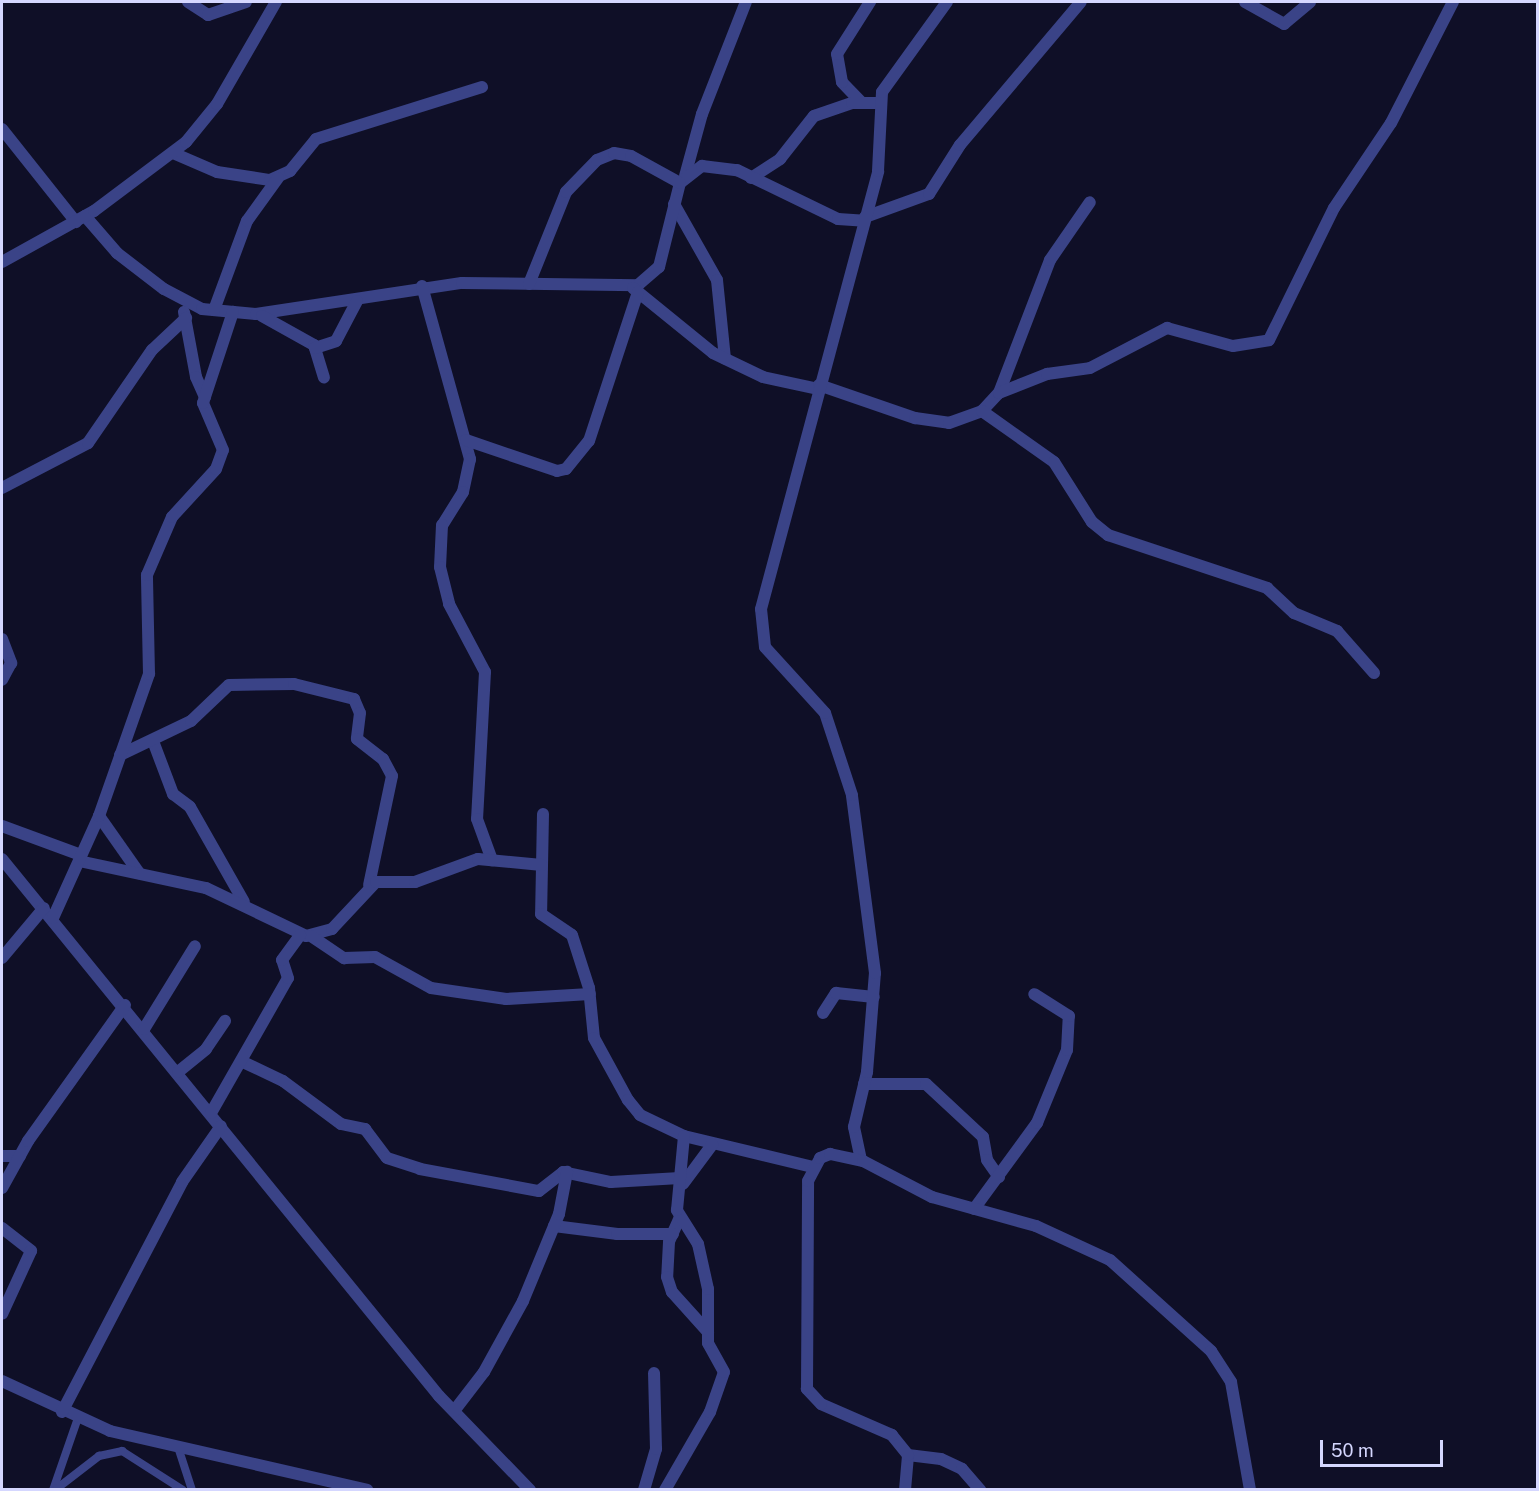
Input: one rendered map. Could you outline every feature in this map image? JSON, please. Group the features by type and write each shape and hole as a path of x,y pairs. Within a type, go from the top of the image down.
{"street":[{"path":"188,2 208,15 246,2"},
{"path":"2,262 81,219 173,153 217,104 276,2"},
{"path":"466,440 557,471 566,469 589,441 634,289 659,267 674,204 713,82 746,2"},
{"path":"862,103 842,82 837,54 870,2"},
{"path":"861,1160 854,1127 864,1084 874,997 862,873 840,751 825,712 765,647 762,633 765,580 878,171 881,103 890,76 947,2"},
{"path":"529,284 566,192 597,160 614,153 631,156 682,180 716,165 751,178 838,219 865,219 929,194 960,145 1081,2"},
{"path":"1245,2 1284,24 1310,2"},
{"path":"999,393 1047,374 1090,368 1167,328 1233,346 1269,340 1334,208 1391,123 1453,2"},
{"path":"214,310 247,220 278,178 316,139 482,87"},
{"path":"751,178 780,159 814,116 862,103 881,103"},
{"path":"2,129 81,219 135,269 180,297 214,310 256,314 357,301 422,286 529,284 634,289 725,359 763,377 818,387 915,418 949,423 982,411 999,393 1050,260 1090,202"},
{"path":"173,153 217,172 278,178"},
{"path":"674,204 717,280 725,359"},
{"path":"422,286 466,440 469,476 442,525 440,567 449,604 485,672 477,819 492,860"},
{"path":"180,297 196,377 205,397"},
{"path":"315,348 336,341 357,301"},
{"path":"2,958 48,913 80,858 99,816 149,674 147,575 172,517 216,469 223,450 224,441 204,414 205,397 233,312"},
{"path":"256,314 301,333 315,348 324,378"},
{"path":"2,488 88,443 152,350 186,318"},
{"path":"982,411 1054,462 1092,522 1108,535 1263,586 1294,613 1337,631 1374,673"},
{"path":"2,639 11,663 2,680"},
{"path":"120,755 191,721 229,685 294,684 354,699 360,713 357,739 383,759 392,776 369,885 332,929 305,935 282,960 288,978 243,1062 211,1113"},
{"path":"153,741 172,794 190,807 244,903"},
{"path":"543,814 541,915 572,935 590,994 594,1038 615,1081 640,1115 684,1136 712,1145 813,1167"},
{"path":"99,816 139,873"},
{"path":"2,826 80,858 206,888 244,903 344,958 375,957 431,988 506,999 590,994"},
{"path":"2,859 125,1005 454,1411 530,1490"},
{"path":"369,885 415,882 478,859 542,865"},
{"path":"144,1029 195,946"},
{"path":"824,1013 836,993 874,997"},
{"path":"974,1209 1037,1123 1072,1030 1065,1008 1034,994"},
{"path":"2,1188 20,1155 125,1005"},
{"path":"178,1072 206,1049 225,1021"},
{"path":"243,1062 283,1081 340,1124 365,1129 379,1150 400,1164 539,1191 548,1187 553,1176 567,1172 611,1182 680,1178"},
{"path":"864,1084 926,1084 983,1137 990,1167 999,1177"},
{"path":"62,1412 182,1182 221,1126"},
{"path":"684,1136 678,1192 680,1217 673,1234 667,1261 672,1292 708,1332"},
{"path":"678,1192 712,1145"},
{"path":"905,1490 908,1455 892,1435 821,1404 807,1389 803,1286 813,1167 830,1154 861,1160 932,1197 1036,1226 1110,1260 1211,1351 1232,1382 1250,1490"},
{"path":"2,1156 20,1155"},
{"path":"454,1411 484,1372 523,1301 554,1226 567,1172"},
{"path":"665,1490 723,1384 724,1372 710,1350 704,1263 693,1232 680,1217"},
{"path":"554,1226 617,1234 673,1234"},
{"path":"2,1228 31,1251 2,1314"},
{"path":"644,1490 656,1449 654,1373"},
{"path":"2,1381 78,1418 178,1447 359,1489"},
{"path":"908,1455 941,1459 962,1469 980,1490"}],"lane":[{"path":"54,1490 78,1418"},
{"path":"178,1447 192,1490"},
{"path":"54,1490 99,1456 122,1450 183,1490"}]}
